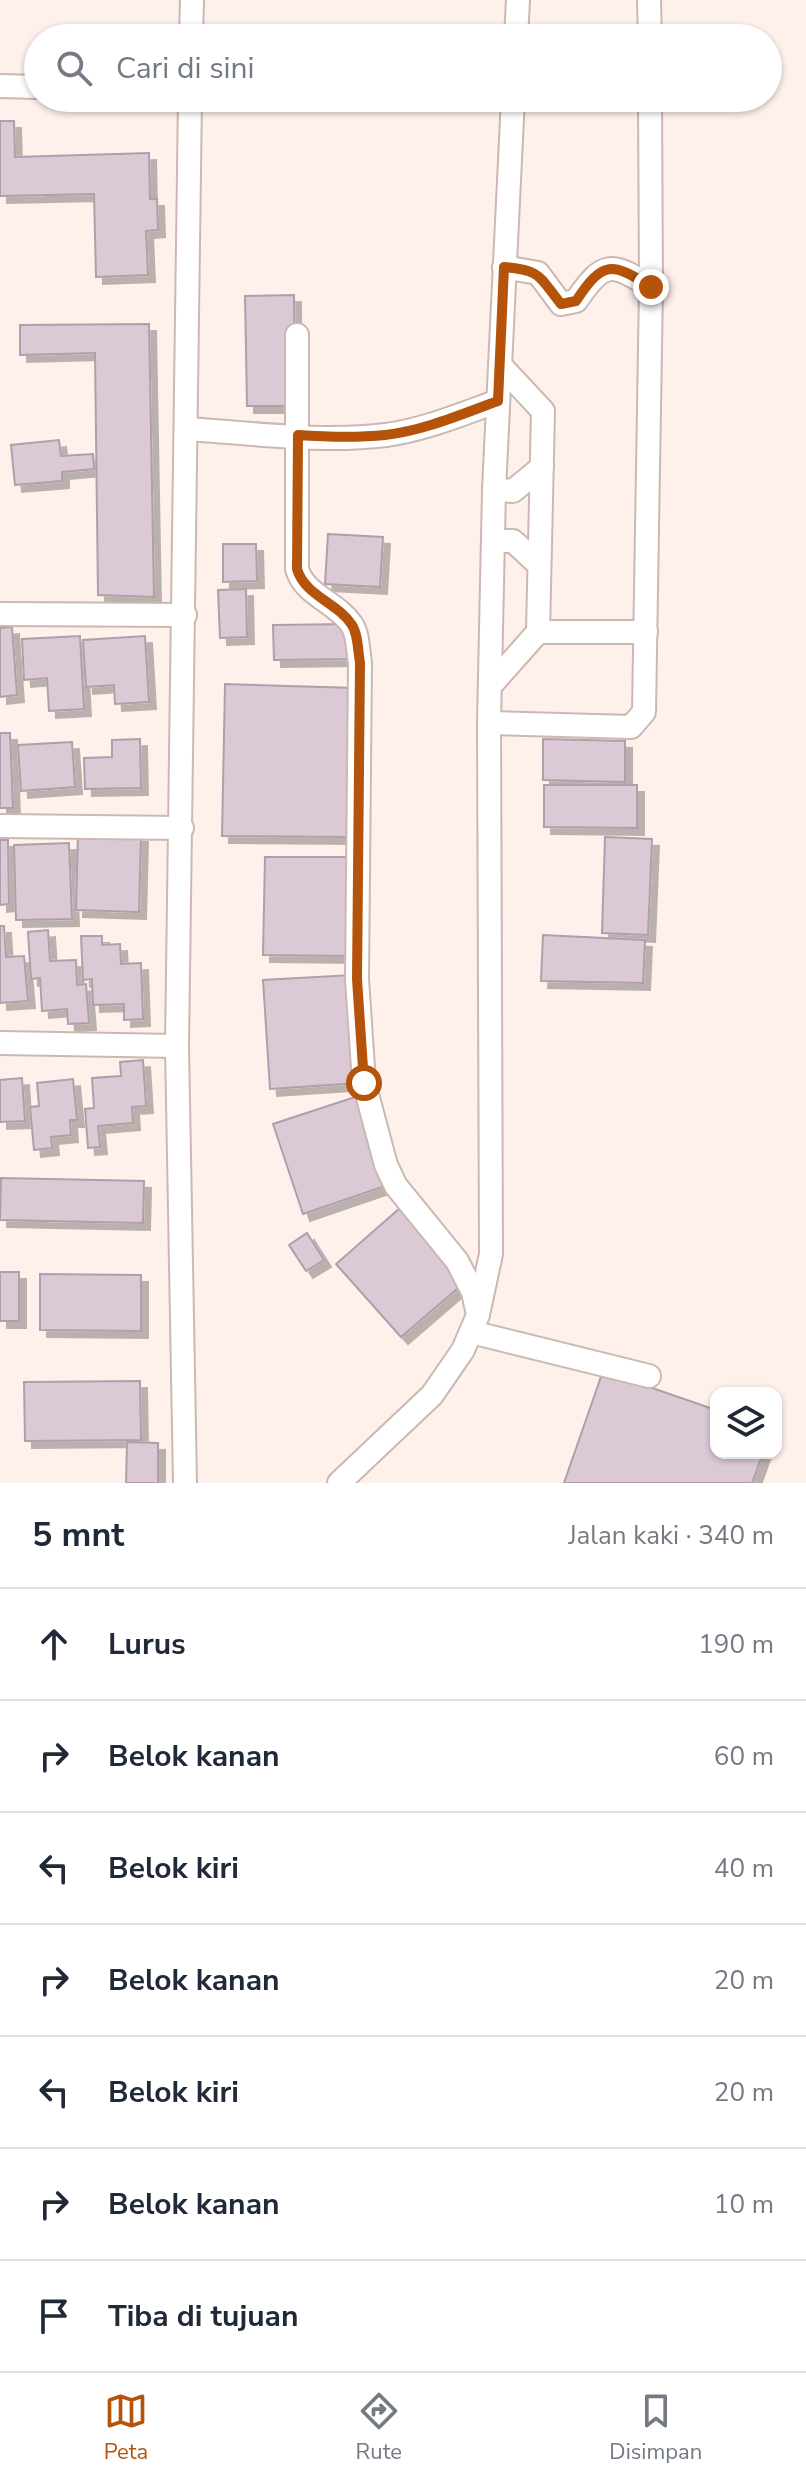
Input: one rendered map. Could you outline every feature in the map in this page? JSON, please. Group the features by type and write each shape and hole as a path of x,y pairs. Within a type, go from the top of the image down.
{"street":[{"path":"191,24 192,0"},
{"path":"517,24 518,0"},
{"path":"649,0 650,24"},
{"path":"0,86 24,87"},
{"path":"185,1483 177,1046 190,112"},
{"path":"339,1483 432,1395 463,1350 474,1324 491,1254 489,723 494,490 512,112"},
{"path":"489,723 631,727 644,712 651,287 650,112"},
{"path":"504,267 525,268 538,273 561,304 576,301 591,278 607,269 624,270 651,287"},
{"path":"297,335 297,569 306,587 354,628 360,663 357,979 364,1083 386,1165 407,1201 457,1261 473,1292 474,1324"},
{"path":"491,685 538,632 543,411 500,365"},
{"path":"187,429 332,438 387,435 444,421 498,401"},
{"path":"494,490 513,491 542,467"},
{"path":"494,541 513,541 539,565"},
{"path":"0,614 185,615"},
{"path":"538,632 646,632"},
{"path":"0,826 182,828"},
{"path":"0,1043 177,1046"},
{"path":"474,1324 649,1376"}],"building":[{"path":"0,121 14,121 15,157 149,153 150,199 157,199 158,230 146,231 148,275 96,277 94,194 0,196"},
{"path":"294,295 295,406 247,406 245,296"},
{"path":"149,324 154,597 98,595 95,353 20,355 20,325"},
{"path":"59,440 61,456 93,454 94,469 62,472 62,481 15,485 11,445"},
{"path":"328,534 383,537 380,587 325,584"},
{"path":"223,544 256,544 257,581 223,582"},
{"path":"246,589 247,637 220,638 218,590"},
{"path":"351,624 351,659 274,660 273,625"},
{"path":"12,627 17,695 0,697 0,628"},
{"path":"80,636 84,709 49,711 47,678 24,680 22,639"},
{"path":"145,636 149,702 115,704 114,685 86,687 83,640"},
{"path":"225,684 355,688 354,837 222,836"},
{"path":"0,733 10,733 13,808 0,808"},
{"path":"140,739 141,788 85,789 84,758 112,757 112,740"},
{"path":"543,739 625,741 625,782 543,780"},
{"path":"72,742 75,787 21,791 18,745"},
{"path":"544,785 637,785 637,828 544,827"},
{"path":"78,834 141,835 139,912 76,910"},
{"path":"605,837 652,839 648,935 602,933"},
{"path":"0,840 8,840 9,904 0,905"},
{"path":"69,843 72,919 16,920 14,845"},
{"path":"265,857 349,857 349,956 263,955"},
{"path":"0,926 4,926 6,957 24,956 28,1001 0,1003"},
{"path":"48,930 50,961 76,960 77,985 86,984 89,1023 68,1024 67,1009 42,1011 40,978 31,979 28,932"},
{"path":"543,935 645,940 643,983 541,981"},
{"path":"81,936 102,936 102,945 120,944 121,964 141,963 143,1019 124,1020 124,1004 93,1005 92,979 83,980"},
{"path":"352,975 359,1083 270,1089 263,980"},
{"path":"143,1060 146,1106 132,1107 133,1123 98,1126 100,1147 88,1148 85,1109 94,1108 92,1078 121,1076 120,1062"},
{"path":"22,1078 25,1121 0,1122 0,1080"},
{"path":"73,1079 77,1120 70,1120 71,1135 51,1137 52,1148 34,1150 30,1107 39,1106 37,1083"},
{"path":"358,1096 388,1185 303,1214 273,1124"},
{"path":"1,1178 144,1181 143,1223 0,1220"},
{"path":"400,1208 465,1282 401,1337 336,1264"},
{"path":"307,1233 324,1260 306,1271 289,1245"},
{"path":"0,1272 19,1272 19,1321 0,1321"},
{"path":"40,1274 141,1275 141,1331 40,1330"},
{"path":"603,1371 710,1408 710,1459 761,1459 752,1483 564,1483"},
{"path":"140,1381 141,1440 25,1441 24,1382"},
{"path":"127,1442 158,1443 158,1483 126,1483"}],"route":[{"path":"364,1083 357,979 360,663 354,628 306,587 297,569 298,435 332,438 387,435 444,421 498,401 504,267 525,268 538,273 561,304 576,301 591,278 607,269 624,270 651,287"}]}
